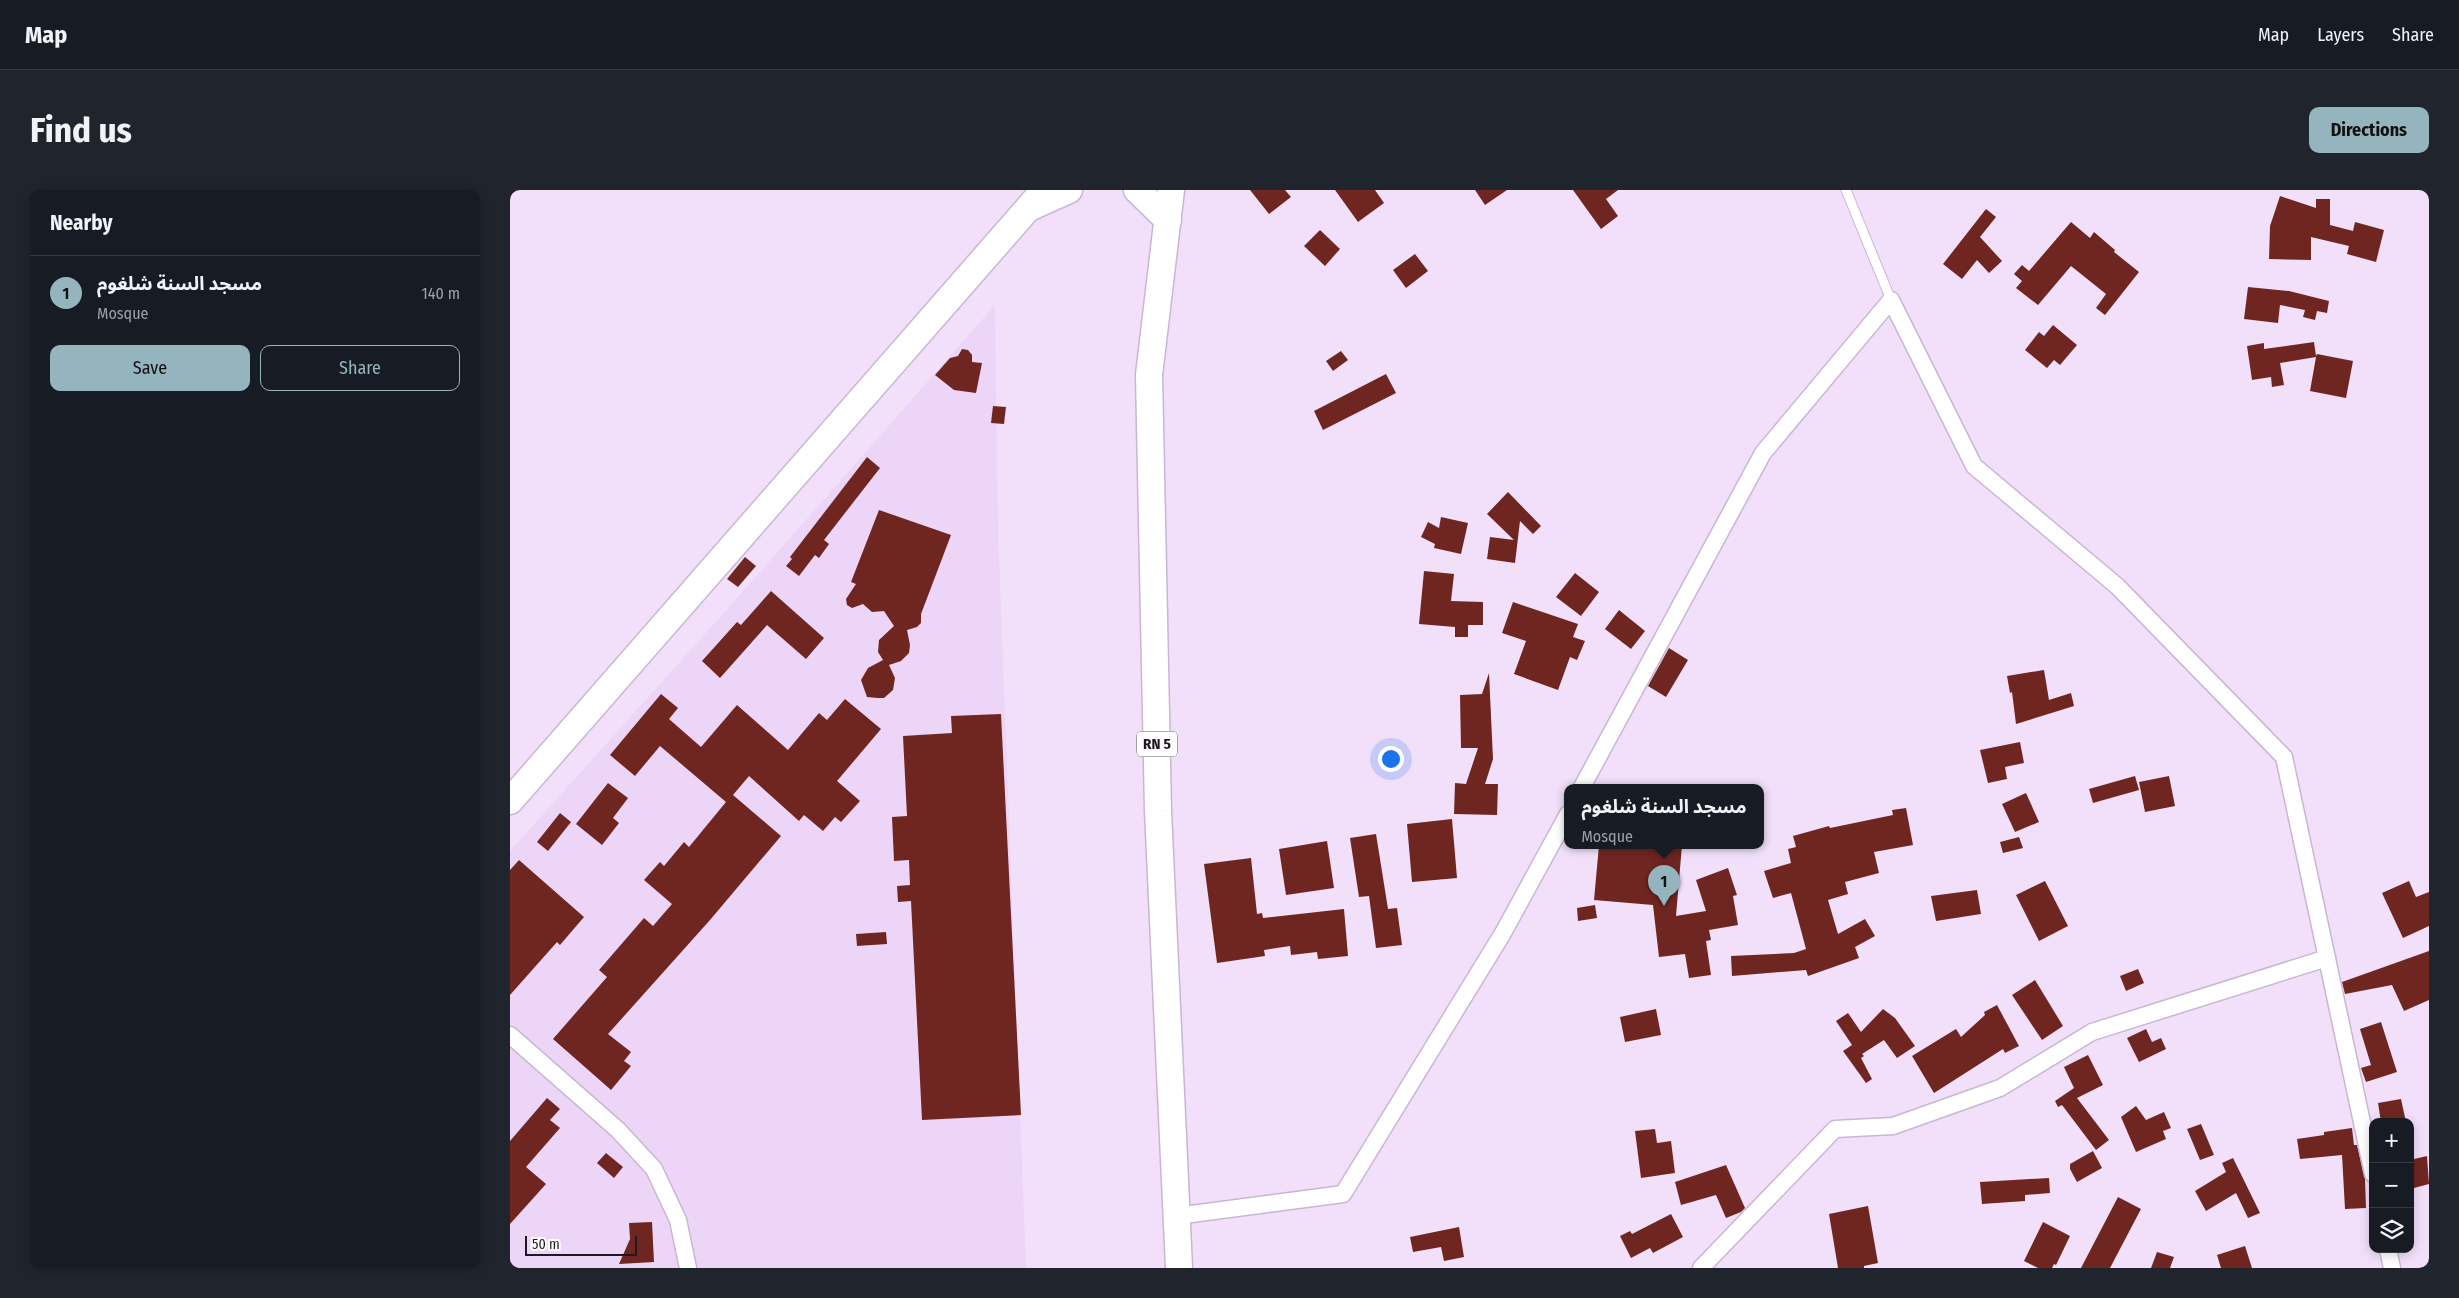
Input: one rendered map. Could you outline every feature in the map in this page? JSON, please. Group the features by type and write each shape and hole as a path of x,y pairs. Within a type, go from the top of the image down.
{"main road":[{"path":"510,801 1036,199 1069,190"},
{"path":"1137,190 1168,220"},
{"name":"RN 5","path":"1171,190 1149,375 1158,811 1179,1268"}],"street":[{"path":"1584,784 1763,453 1891,300 1974,466 2117,586 2284,757 2371,1163"},
{"path":"1176,1216 1343,1194 1504,933 1564,821"},
{"path":"1701,1268 1835,1129 1893,1126 2000,1088 2092,1032 2327,958"},
{"path":"510,1034 618,1130 654,1169 678,1220 688,1268"},
{"path":"2389,1253 2392,1268"}],"lane":[{"path":"1846,190 1891,300"}],"shaded area":[{"path":"995,305 998,530 1026,1268 510,1268 510,851 739,596"}],"building":[{"path":"1250,190 1285,190 1291,197 1269,214"},
{"path":"1335,190 1375,190 1384,203 1358,222"},
{"path":"1475,190 1507,190 1485,205"},
{"path":"1573,190 1618,190 1606,199 1618,216 1601,229"},
{"path":"2280,196 2316,208 2316,199 2330,199 2330,225 2353,231 2355,222 2384,230 2376,262 2347,254 2349,246 2311,237 2311,260 2269,259 2270,226"},
{"path":"1986,209 1996,217 1980,237 2002,261 1989,273 1977,260 1962,279 1943,264"},
{"path":"2071,222 2090,238 2094,232 2115,250 2114,252 2139,272 2105,315 2096,308 2106,294 2071,266 2038,305 2016,288 2022,281 2014,274 2022,265 2029,271"},
{"path":"1320,230 1340,249 1325,266 1304,246"},
{"path":"1415,254 1428,271 1406,288 1393,270"},
{"path":"2248,287 2289,291 2329,301 2327,313 2317,311 2315,320 2303,317 2305,310 2280,305 2278,323 2244,319"},
{"path":"2053,325 2077,345 2060,365 2054,360 2047,368 2025,350 2039,332 2044,336"},
{"path":"2314,342 2316,356 2317,354 2353,361 2346,398 2310,391 2316,357 2280,363 2284,385 2272,387 2271,377 2252,380 2247,346 2264,343 2264,349"},
{"path":"962,349 968,350 972,355 972,362 982,363 976,393 954,390 935,375 950,358 958,356"},
{"path":"1341,351 1348,360 1333,371 1326,361"},
{"path":"1386,374 1396,393 1323,430 1314,411"},
{"path":"993,406 1006,407 1004,424 991,423"},
{"path":"867,457 880,468 824,540 829,544 819,558 815,555 799,576 786,566 792,559 790,557"},
{"path":"1508,492 1541,526 1533,534 1520,521 1515,563 1487,559 1490,537 1514,540 1487,514"},
{"path":"879,510 951,535 921,614 921,623 917,627 907,630 910,645 909,653 901,661 889,665 895,678 893,690 884,698 867,697 861,680 868,668 883,660 878,652 879,640 894,626 884,611 872,612 863,604 852,608 847,605 846,599 856,584 851,582"},
{"path":"1441,517 1468,523 1461,554 1434,548 1435,544 1421,537 1428,522 1439,528"},
{"path":"745,557 756,566 738,587 727,579"},
{"path":"1424,571 1454,574 1451,601 1483,602 1483,625 1468,625 1468,637 1455,637 1455,627 1419,624"},
{"path":"1575,573 1599,592 1581,616 1556,597"},
{"path":"771,591 824,638 806,659 767,625 720,678 702,661 737,622 741,625"},
{"path":"1513,602 1578,624 1573,637 1585,641 1577,660 1570,657 1558,690 1514,674 1526,641 1502,633"},
{"path":"1619,610 1645,631 1631,649 1605,629"},
{"path":"1669,648 1688,660 1666,697 1648,686"},
{"path":"2044,670 2049,700 2071,693 2074,706 2016,724 2012,692 2010,693 2007,676"},
{"path":"1489,673 1493,759 1485,784 1498,784 1497,815 1454,814 1455,783 1466,784 1478,748 1461,748 1460,695 1482,694"},
{"path":"661,694 678,708 669,719 701,747 737,705 788,750 819,713 827,720 845,699 881,729 837,781 860,801 841,822 835,817 823,831 804,815 799,821 749,776 733,795 781,836 710,920 608,1034 631,1052 624,1061 631,1066 611,1090 553,1039 607,977 599,970 644,918 653,926 672,904 644,880 660,862 664,866 684,842 689,847 726,802 660,746 635,776 610,755"},
{"path":"1001,714 1021,1115 922,1120 911,901 898,902 897,886 910,885 909,860 894,861 892,817 907,816 903,736 952,733 951,716"},
{"path":"2020,742 2024,763 2005,767 2007,779 1988,783 1980,750"},
{"path":"2135,776 2139,790 2093,803 2089,789"},
{"path":"2169,776 2175,806 2145,812 2139,782"},
{"path":"608,783 628,798 613,818 619,823 602,845 576,824"},
{"path":"2026,793 2039,822 2015,832 2002,804"},
{"path":"1906,808 1913,845 1874,852 1879,873 1845,882 1848,894 1828,900 1838,934 1865,919 1875,936 1855,947 1859,958 1808,976 1806,970 1732,976 1731,956 1794,953 1806,949 1791,893 1773,898 1764,871 1791,863 1788,849 1796,847 1793,836 1829,826 1830,828 1893,815 1892,810"},
{"path":"560,813 571,822 548,851 537,842"},
{"path":"1452,819 1457,878 1412,882 1407,824"},
{"path":"1376,834 1388,909 1397,908 1402,945 1376,948 1369,896 1359,897 1350,838"},
{"path":"2019,837 2023,848 2003,853 2000,842"},
{"path":"1327,841 1334,888 1286,895 1279,849"},
{"path":"1599,849 1682,849 1676,916 1706,911 1696,880 1728,868 1737,895 1733,896 1738,925 1709,930 1711,940 1706,941 1711,975 1689,978 1685,954 1659,957 1653,905 1594,900"},
{"path":"1251,858 1257,914 1262,913 1263,918 1344,909 1348,956 1318,959 1317,952 1291,955 1290,946 1264,950 1265,956 1217,963 1204,864"},
{"path":"519,860 584,917 560,945 557,942 510,995 510,870"},
{"path":"2045,881 2068,926 2039,941 2016,895"},
{"path":"2409,881 2416,897 2429,892 2429,926 2403,938 2382,893"},
{"path":"1977,890 1981,914 1936,921 1931,896"},
{"path":"1595,905 1597,918 1578,921 1577,908"},
{"path":"886,932 887,944 857,946 856,934"},
{"path":"2429,951 2429,1000 2404,1011 2392,985 2345,994 2342,982"},
{"path":"2138,969 2144,983 2126,991 2120,976"},
{"path":"2035,980 2063,1026 2042,1040 2012,995"},
{"path":"1997,1005 2019,1046 2005,1053 2003,1049 1934,1093 1912,1056 1956,1029 1961,1037 1985,1015 1984,1012"},
{"path":"1656,1009 1661,1035 1625,1042 1620,1017"},
{"path":"1883,1009 1895,1018 1915,1046 1897,1058 1884,1040 1862,1054 1864,1056 1861,1058 1872,1079 1866,1083 1843,1051 1852,1045 1836,1021 1848,1013 1861,1032"},
{"path":"2381,1022 2397,1072 2366,1082 2361,1068 2371,1065 2360,1029"},
{"path":"2146,1029 2152,1042 2161,1038 2166,1049 2139,1062 2127,1038"},
{"path":"2088,1055 2103,1085 2077,1098 2109,1140 2096,1150 2062,1105 2058,1107 2055,1101 2074,1088 2064,1067"},
{"path":"547,1098 560,1109 550,1120 560,1128 526,1167 546,1184 510,1224 510,1141"},
{"path":"2401,1099 2405,1118 2380,1118 2378,1103"},
{"path":"2136,1106 2146,1120 2164,1112 2171,1128 2163,1131 2166,1139 2136,1152 2121,1117"},
{"path":"2201,1124 2214,1155 2200,1160 2187,1129"},
{"path":"2352,1128 2354,1145 2357,1145 2365,1179 2366,1208 2345,1209 2342,1155 2300,1159 2297,1139 2324,1135 2324,1132"},
{"path":"1655,1129 1657,1143 1671,1141 1675,1173 1641,1178 1635,1131"},
{"path":"2093,1151 2102,1168 2077,1182 2070,1169 2070,1164"},
{"path":"606,1153 623,1167 614,1178 597,1163"},
{"path":"2427,1156 2429,1184 2414,1188 2414,1159"},
{"path":"2233,1158 2260,1213 2248,1218 2236,1193 2206,1211 2195,1191 2226,1172 2222,1163"},
{"path":"1726,1165 1745,1208 1741,1212 1726,1218 1716,1195 1681,1205 1675,1182"},
{"path":"2049,1178 2050,1193 2025,1195 2025,1201 1982,1204 1980,1182"},
{"path":"2118,1197 2141,1209 2110,1268 2081,1268"},
{"path":"1868,1206 1878,1263 1864,1266 1864,1268 1838,1268 1829,1214"},
{"path":"1671,1214 1683,1237 1653,1253 1650,1248 1631,1258 1620,1236 1630,1231 1632,1234"},
{"path":"652,1222 654,1262 619,1264 630,1239 629,1223"},
{"path":"2043,1222 2070,1236 2056,1265 2054,1264 2052,1268 2038,1268 2024,1261"},
{"path":"1459,1227 1464,1257 1444,1261 1441,1247 1413,1252 1410,1237"},
{"path":"2245,1246 2252,1268 2221,1268 2217,1255"},
{"path":"2157,1252 2174,1257 2170,1268 2151,1268"}],"place":[{"name":"مسجد السنة شلغوم","path":"1664,906"}]}
